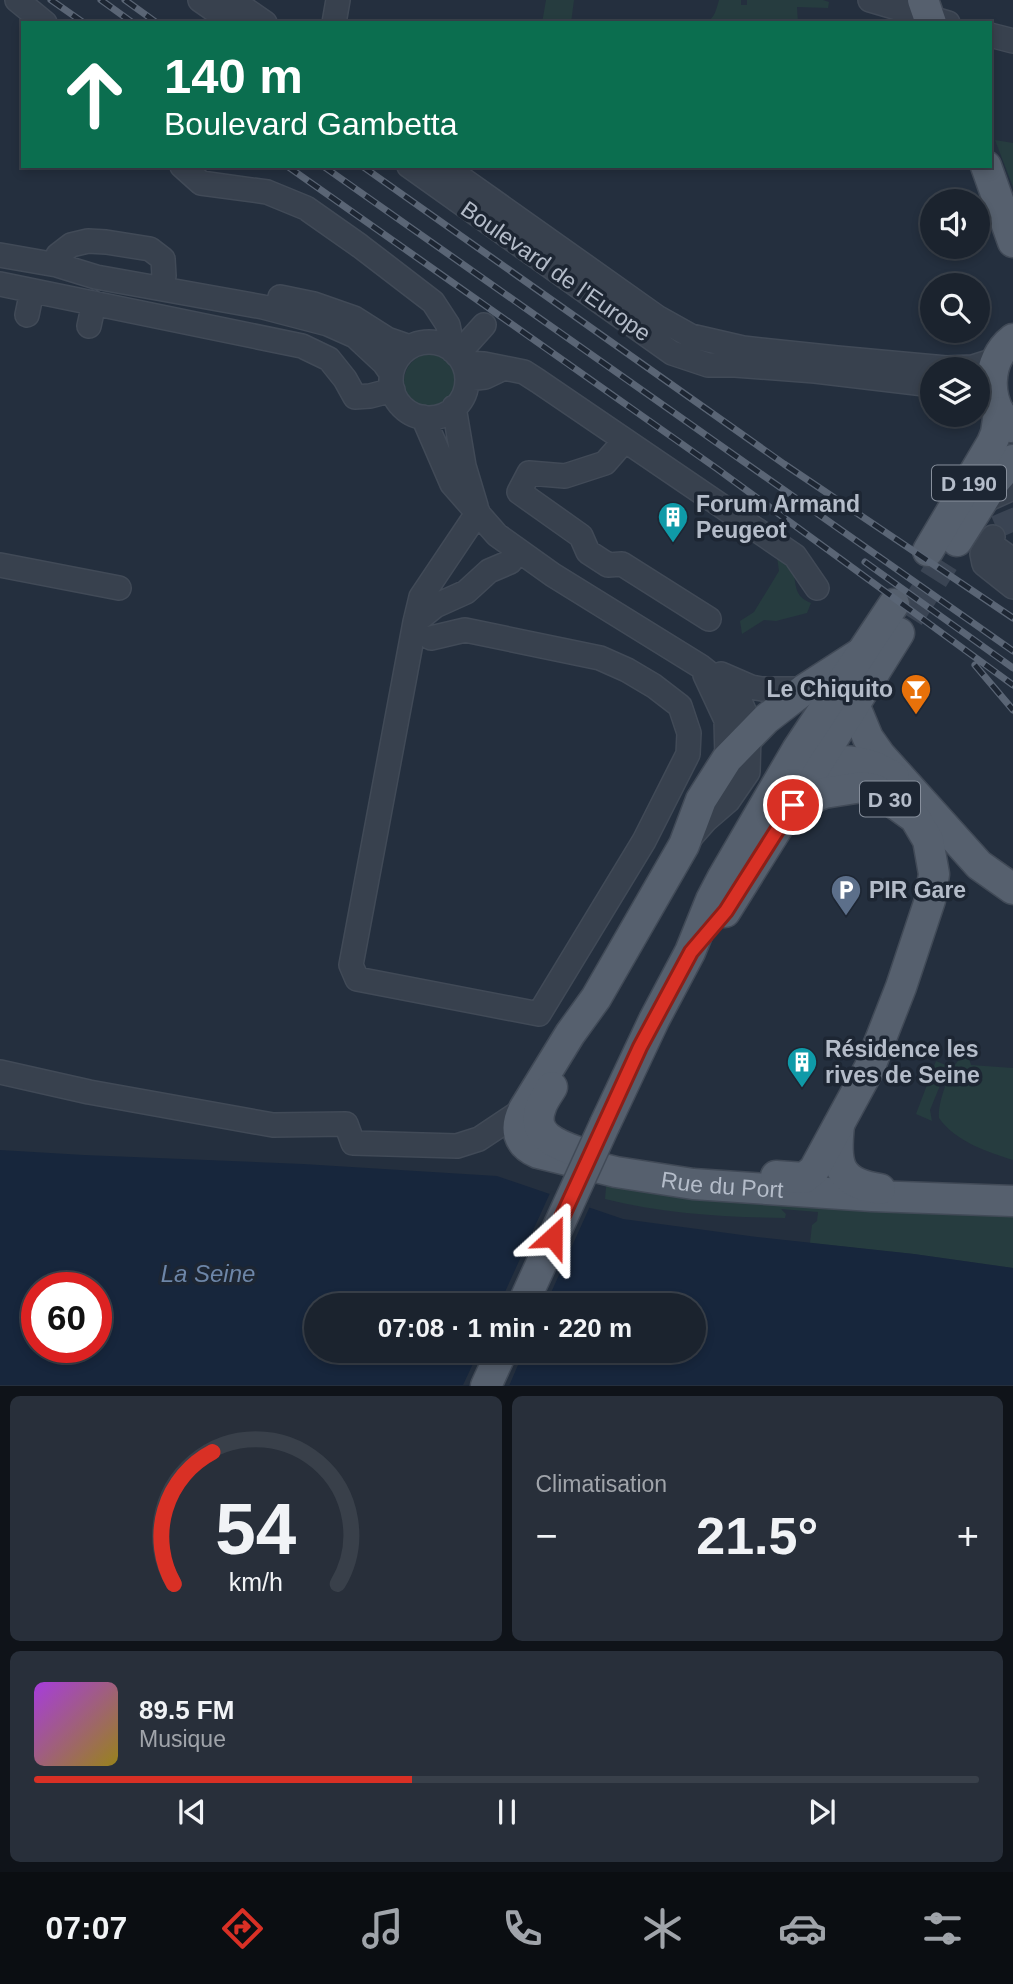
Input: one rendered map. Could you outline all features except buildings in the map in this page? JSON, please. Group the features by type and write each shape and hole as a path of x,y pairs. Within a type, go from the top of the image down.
{"main road":[{"path":"987,168 1013,242"},
{"path":"996,408 992,387 1004,349"},
{"name":"D 190","path":"996,408 994,439 936,556 997,497 1013,460"},
{"path":"528,1293 645,1038 691,952 723,877 797,750 863,651 901,611 855,704 793,805 726,911 691,952"},
{"path":"525,1144 518,1126 524,1109 570,1034 596,998 684,845 701,800 727,759 749,735 806,689 863,651"},
{"name":"D 30","path":"855,704 874,747 979,865 1013,889"},
{"name":"D 30","path":"782,776 815,766 848,761 874,766 915,791"},
{"name":"D 30","path":"793,805 824,793 862,787 876,790 915,818 928,839 934,884"},
{"path":"596,998 579,1040 540,1108 541,1127 554,1143 638,1169 804,1178 814,1170 870,1067 901,986 934,884 954,871 979,865"},
{"name":"Rue du Port","path":"839,1124 837,1157 842,1170 863,1187 973,1200"},
{"name":"Rue du Port","path":"525,1144 532,1151 547,1155 671,1182 872,1196 1013,1201"},
{"path":"486,1385 496,1363"}],"street":[{"path":"17,0 43,21"},
{"path":"200,0 230,21"},
{"path":"232,0 262,21"},
{"path":"334,21 338,0"},
{"path":"870,0 933,16"},
{"path":"992,36 1013,41"},
{"path":"184,168 201,183 267,192 306,208 396,272 433,302 448,325 465,389 461,399 445,414 424,417 412,414 402,407 395,397 392,381 395,362 401,353 418,344 436,322 437,309"},
{"name":"Boulevard de l'Europe","path":"412,168 672,353 708,365 735,353 837,358 946,368 980,366 1004,349"},
{"name":"Boulevard de l'Europe","path":"447,168 657,317 691,336 735,353 815,371 920,383"},
{"path":"0,255 263,307 328,324 355,336 376,354 392,381"},
{"path":"57,265 101,265 314,304 354,318 387,339 418,344 436,342 460,362 485,377 504,368 524,372 795,556 817,588"},
{"path":"0,284 302,346 329,359 355,397 370,396 392,381"},
{"path":"27,315 32,291"},
{"path":"89,326 94,303"},
{"path":"460,362 484,325"},
{"path":"815,371 819,365 837,358"},
{"path":"454,407 464,466 478,513"},
{"path":"424,417 452,484 497,535 700,666 740,701 746,715 749,735 748,772 728,801 706,820 684,845"},
{"path":"625,440 605,463 565,476 529,472 519,492 581,536 588,552 608,565 622,564 709,619"},
{"path":"423,630 421,597 478,513"},
{"path":"1013,560 991,540 982,554 984,564 1013,587"},
{"path":"423,630 465,630 600,659 627,670 680,706 689,733 688,754 632,864 539,1014 358,979 351,965 423,630 435,606 466,592 489,571 510,562 518,551"},
{"path":"447,557 453,577 473,585"},
{"path":"0,565 119,588"},
{"path":"700,666 751,687 806,689"},
{"path":"700,666 726,720 727,759"},
{"name":"Rue du Port","path":"0,1072 89,1092 273,1125 345,1124 353,1143 457,1146 479,1139 524,1109"},
{"name":"Rue du Port","path":"479,1139 525,1144"}],"green space":[{"path":"546,0 574,0 571,21 542,21"},
{"path":"719,0 741,0 741,5 747,5 747,0 829,2 828,8 797,7 798,21 708,21"},
{"path":"995,140 1013,143 1013,187"},
{"path":"431,354 450,362 458,381 450,400 431,408 412,400 404,381 412,362"},
{"path":"777,557 792,565 798,592 811,603 807,613 776,621 764,620 742,634 740,621 754,612 779,571"},
{"path":"968,1055 971,1065 1013,1068 1013,1160 963,1139 939,1118 940,1104 950,1075 958,1060"},
{"path":"936,1061 948,1066 930,1110 932,1121 916,1114"},
{"path":"607,1177 1013,1211 1013,1268 810,1243 812,1225 817,1221 818,1212 781,1209 786,1214 785,1218 739,1217 694,1214 627,1204 605,1199"}],"water":[{"name":"La Seine","path":"0,1150 497,1176 623,1219 1013,1268 1013,1385 0,1385"}],"pier":[{"path":"551,1191 591,1204 551,1293 504,1293"},
{"path":"473,1363 519,1363 509,1386 463,1385"}],"tunnel":[{"path":"1002,512 1013,538"},
{"path":"909,617 944,562"}],"railway":[{"path":"51,0 81,21"},
{"path":"101,0 130,21"},
{"path":"125,0 154,21"},
{"path":"290,168 716,468 1013,685"},
{"path":"326,168 1013,651"},
{"path":"365,168 784,464 1013,618"},
{"path":"865,562 1013,668"},
{"path":"975,665 1013,710"}],"place":[{"name":"Forum Armand Peugeot","path":"673,544"},
{"name":"Le Chiquito","path":"916,716"},
{"name":"PIR Gare","path":"846,917"},
{"name":"Résidence les rives de Seine","path":"802,1089"}],"route":[{"path":"553,1237 640,1047 691,952 726,911 793,805"}]}
